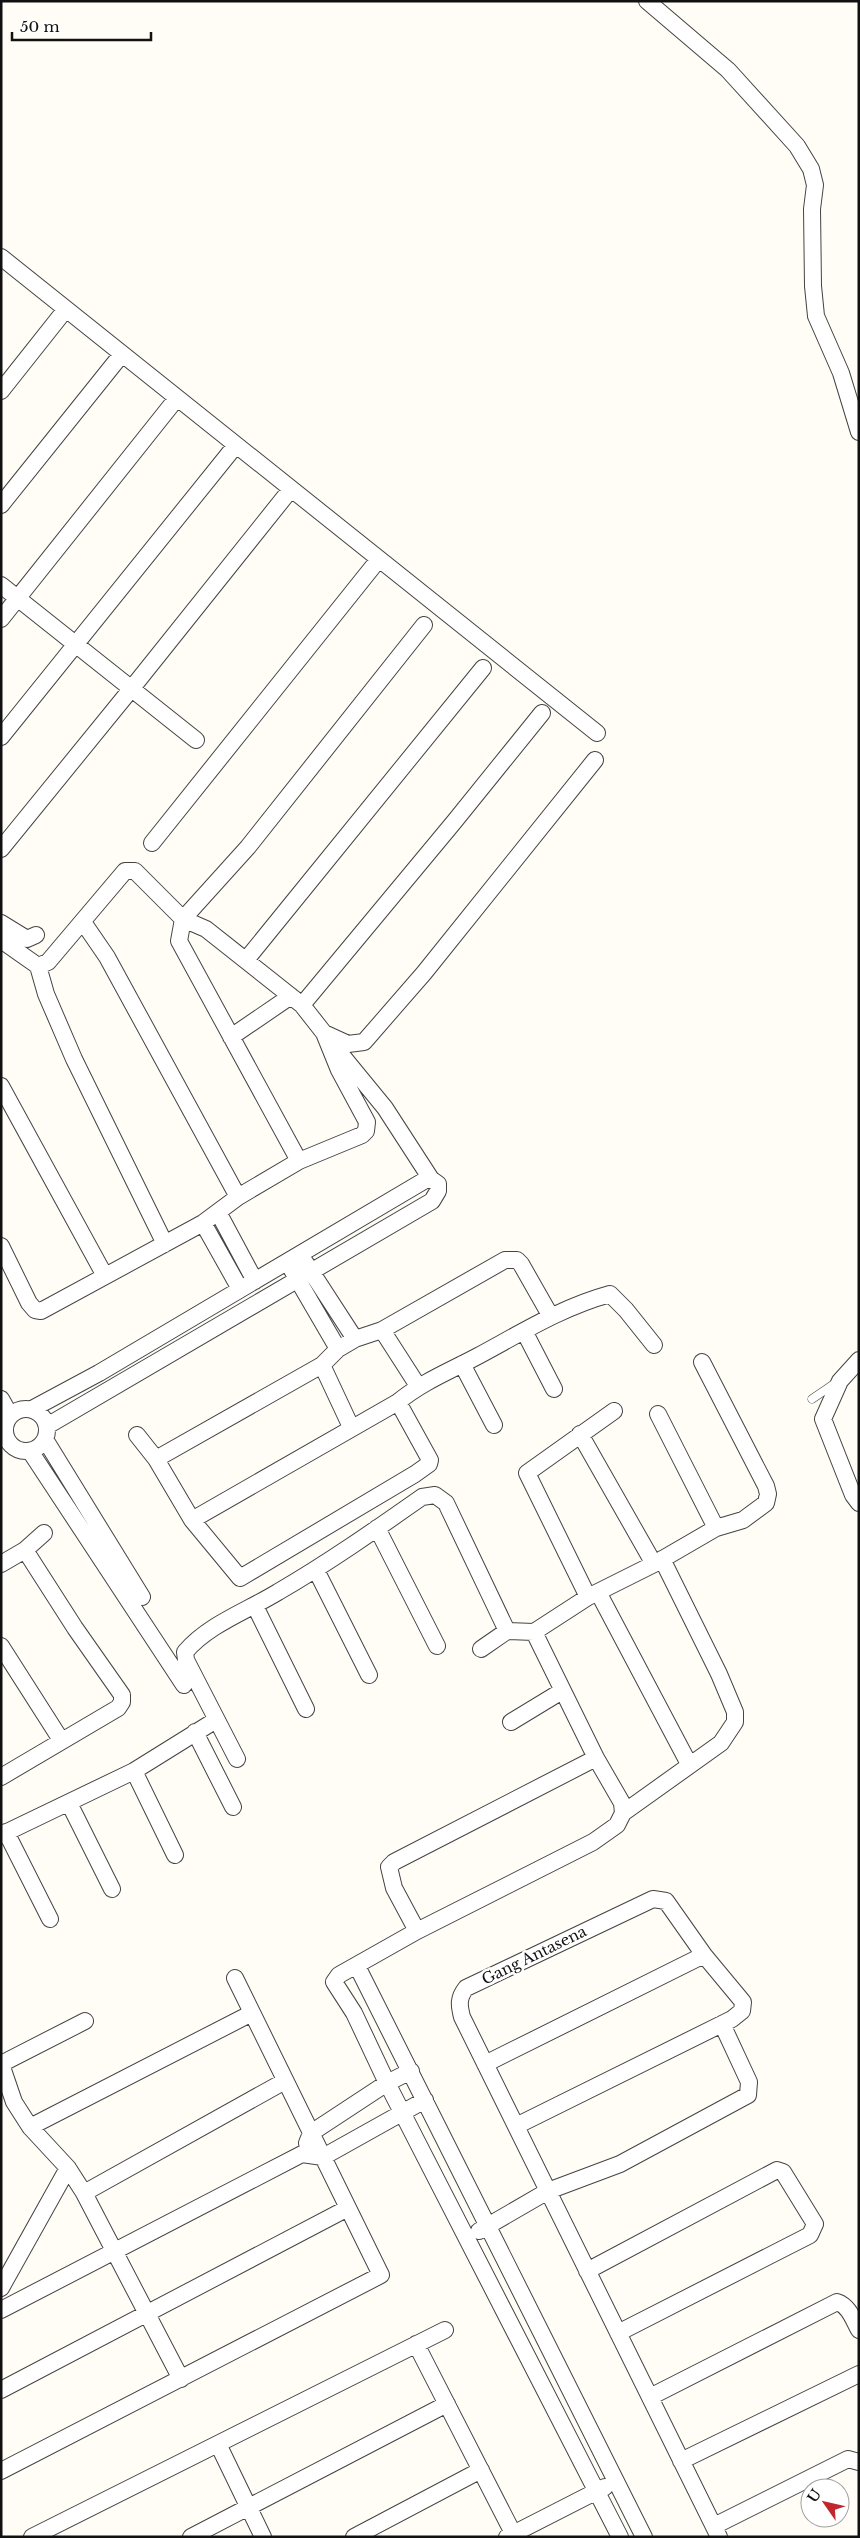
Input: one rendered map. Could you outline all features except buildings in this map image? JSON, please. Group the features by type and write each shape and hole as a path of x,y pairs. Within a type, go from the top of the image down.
{"street":[{"path":"647,1 728,70 797,146 808,162 815,185 812,209 813,286 816,316 841,373 859,432"},
{"path":"4,264 66,309 597,733"},
{"path":"1,391 66,309"},
{"path":"1,505 122,354"},
{"path":"1,619 177,398"},
{"path":"1,737 236,445"},
{"path":"1,849 131,690 291,488"},
{"path":"152,843 379,559"},
{"path":"1,585 196,740"},
{"path":"299,1161 179,941 183,919 248,847 424,625"},
{"path":"246,960 483,668"},
{"path":"231,1037 296,1000 448,830 542,713"},
{"path":"324,1033 348,1044 364,1042 424,974 595,760"},
{"path":"1,1399 7,1451 30,1451 47,1433 102,1396 303,1275 432,1201 439,1188 385,1108 296,1000 206,929 183,919 135,871 124,871 48,962 38,966"},
{"path":"1,922 27,939 36,935"},
{"path":"83,922 107,957 238,1197"},
{"path":"1,940 38,966 46,994 74,1059 165,1244"},
{"path":"1,1246 35,1310 41,1311 50,1308 203,1223 238,1197 299,1161 362,1135 367,1127 367,1122 339,1070 324,1033"},
{"path":"2,1091 105,1276"},
{"path":"5,1423 20,1409 32,1409 99,1373 431,1178"},
{"path":"218,1212 255,1281"},
{"path":"203,1223 240,1289"},
{"path":"295,1257 338,1349"},
{"path":"156,1459 322,1365 338,1349 355,1339 382,1330 509,1259 521,1264 550,1315"},
{"path":"303,1275 355,1339"},
{"path":"192,1520 351,1427 398,1402 418,1386 524,1331 550,1315 610,1294 626,1310 654,1345"},
{"path":"382,1330 418,1386"},
{"path":"524,1331 554,1388"},
{"path":"859,1360 840,1380 823,1419 853,1495 859,1503"},
{"path":"481,1649 507,1631 534,1632 593,1594 658,1561 716,1528 743,1520 766,1503 768,1494 702,1362"},
{"path":"462,1364 494,1425"},
{"path":"322,1365 351,1427"},
{"path":"137,1435 156,1459 192,1520 240,1578 416,1474 429,1464 430,1460 398,1402"},
{"path":"32,1409 42,1415 47,1433 142,1597"},
{"path":"614,1411 527,1473 689,1764"},
{"path":"658,1414 716,1528"},
{"path":"580,1434 658,1561 735,1712 735,1722 721,1743 689,1764 623,1813 617,1825 593,1842 417,1932 339,1975 335,1980 335,1985 354,2013 387,2083 620,2537"},
{"path":"30,1451 184,1685"},
{"path":"237,1759 186,1660 185,1652 196,1640 211,1629 255,1606 316,1570 422,1497 440,1496 448,1507 507,1631"},
{"path":"378,1528 437,1646"},
{"path":"1,1564 25,1550 44,1533"},
{"path":"1,1777 118,1708 122,1702 122,1695 25,1550"},
{"path":"316,1570 369,1675"},
{"path":"255,1606 306,1709"},
{"path":"534,1632 596,1758 622,1803 623,1813"},
{"path":"1,1646 61,1740"},
{"path":"511,1722 562,1691"},
{"path":"50,1919 3,1833 134,1771 216,1720"},
{"path":"195,1732 233,1807"},
{"path":"417,1932 391,1881 389,1867 394,1862 596,1758"},
{"path":"134,1771 175,1855"},
{"path":"69,1803 112,1889"},
{"name":"Gang Antasena","path":"485,2064 462,2017 459,2004 461,1994 466,1988 653,1899 666,1901 704,1955 743,2002 742,2011 722,2024"},
{"path":"704,1955 485,2064 716,2531 848,2460 859,2462"},
{"path":"357,1966 644,2537"},
{"path":"1,2471 381,2275 235,1978"},
{"path":"30,2127 252,2013"},
{"path":"85,2021 1,2064 14,2102 30,2127 68,2168 84,2193 113,2252 181,2379"},
{"path":"467,2236 488,2227 548,2191 620,2164 748,2095 749,2082 722,2024 516,2126"},
{"path":"302,2154 312,2133 387,2083 411,2071"},
{"path":"84,2193 285,2081"},
{"path":"1,2310 302,2154 323,2157 425,2100"},
{"path":"1,2288 68,2168"},
{"path":"587,2271 777,2170 782,2172 815,2224 810,2235 618,2333"},
{"path":"1,2390 348,2208"},
{"path":"650,2397 837,2302 843,2304 859,2330"},
{"path":"32,2537 445,2330"},
{"path":"416,2344 481,2470 512,2536 616,2481"},
{"path":"681,2461 859,2374"},
{"path":"191,2537 447,2404"},
{"path":"218,2444 263,2537"},
{"path":"354,2537 481,2470"}],"lane":[{"path":"812,1399 840,1380"}]}
